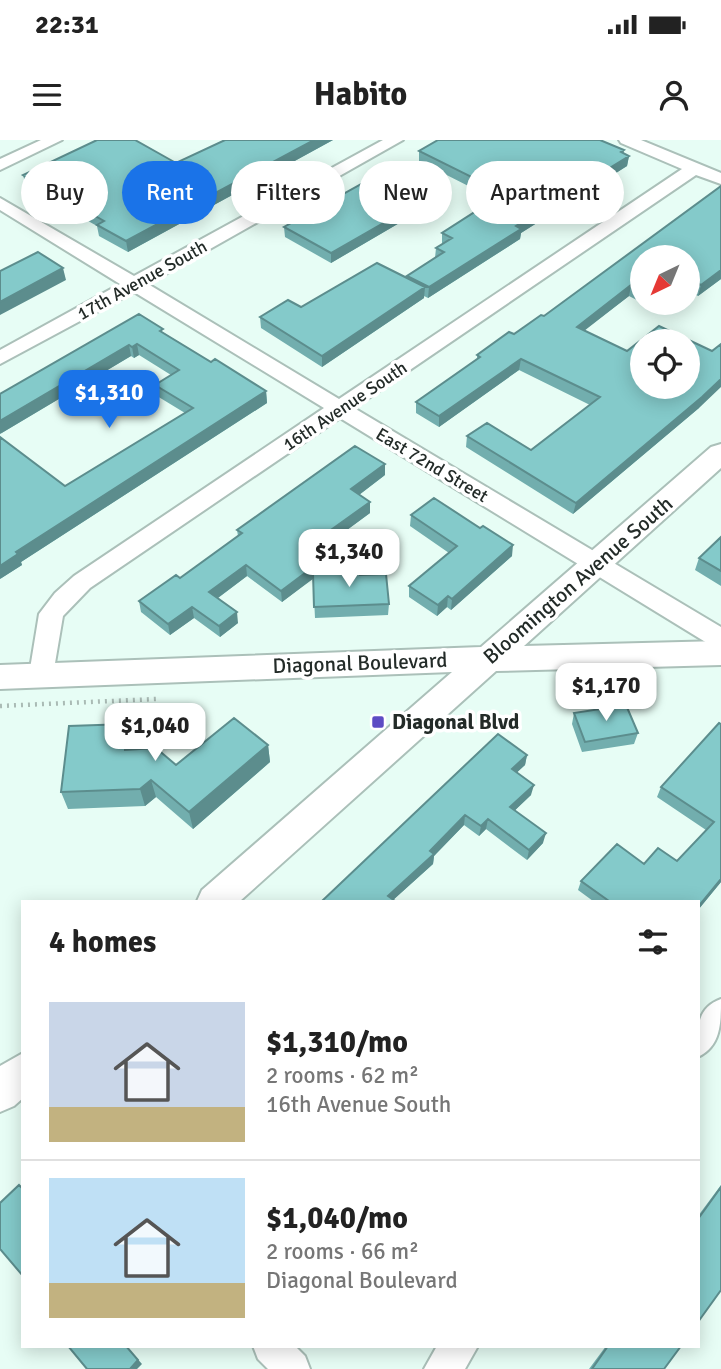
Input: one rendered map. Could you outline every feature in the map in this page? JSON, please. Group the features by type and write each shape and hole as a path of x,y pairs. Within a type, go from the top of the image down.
{"street":[{"path":"0,165 54,140"},
{"name":"17th Avenue South","path":"0,358 395,140"},
{"path":"627,140 721,179"},
{"name":"16th Avenue South","path":"41,675 51,614 82,582 341,410 695,168"},
{"name":"East 72nd Street","path":"0,204 721,639"},
{"name":"Bloomington Avenue South","path":"216,900 721,453"},
{"name":"Diagonal Boulevard","path":"0,677 721,653"},
{"path":"700,1039 721,1013"},
{"path":"273,1348 292,1369"},
{"path":"442,1369 458,1348"}],"building":[{"path":"97,140 135,140 172,161 122,161 122,224 158,224 126,241 97,225 108,224 108,161 53,161"},
{"path":"225,140 314,140 275,161 231,161 231,185 217,192 217,161 180,161"},
{"path":"438,140 600,140 624,150 621,152 629,156 621,161 466,161 466,174 452,167 452,161 439,161 419,151"},
{"path":"359,185 359,224 382,224 331,253 284,227 289,224 345,224 345,193"},
{"path":"721,186 721,270 701,285 700,245 641,245"},
{"path":"466,218 466,224 519,224 516,226 521,229 429,287 407,276 444,252 436,248 452,238 442,233"},
{"path":"38,252 63,268 0,302 0,271"},
{"path":"630,253 630,286 577,327 627,351 630,349 630,399 700,399 576,503 467,436 487,423 531,450 600,397 521,359 439,416 416,402 480,357 477,355 509,332 514,334 541,315 544,316"},
{"path":"377,263 425,287 322,356 260,317 288,300 301,307"},
{"path":"139,314 163,329 160,331 211,362 215,359 266,391 16,552 18,554 0,566 0,437 65,486 193,408 155,385 179,370 137,344 132,347 129,345 0,421 0,394"},
{"path":"721,344 721,379 700,399 700,345 712,351"},
{"path":"355,446 385,464 351,489 370,502 324,535 341,546 281,591 246,565 209,592 237,612 219,626 192,607 168,624 139,601 176,575 180,578 242,533 237,530"},
{"path":"434,498 480,528 483,526 513,545 452,599 448,596 438,605 409,586 457,546 411,515"},
{"path":"721,537 721,571 699,558"},
{"path":"359,571 360,575 386,574 389,604 314,607 313,573"},
{"path":"626,705 638,733 585,742 574,713"},
{"path":"234,718 268,745 189,812 151,780 140,789 61,792 69,726 127,724 125,750 156,748 176,765"},
{"path":"719,723 721,724 721,879 700,905 700,900 608,900 581,881 617,844 644,864 658,848 677,861 714,822 661,787"},
{"path":"498,734 527,755 512,769 534,785 510,807 546,833 529,850 488,819 481,826 465,815 430,851 434,854 388,896 394,900 323,900"},
{"path":"19,1185 21,1187 21,1274 0,1249 0,1203"},
{"path":"721,1187 721,1290 700,1319 700,1216"},
{"path":"70,1348 128,1348 138,1360 130,1369 87,1369"},
{"path":"607,1348 680,1348 664,1369 592,1369"}],"place":[{"name":"Diagonal Blvd","path":"378,722"}]}
